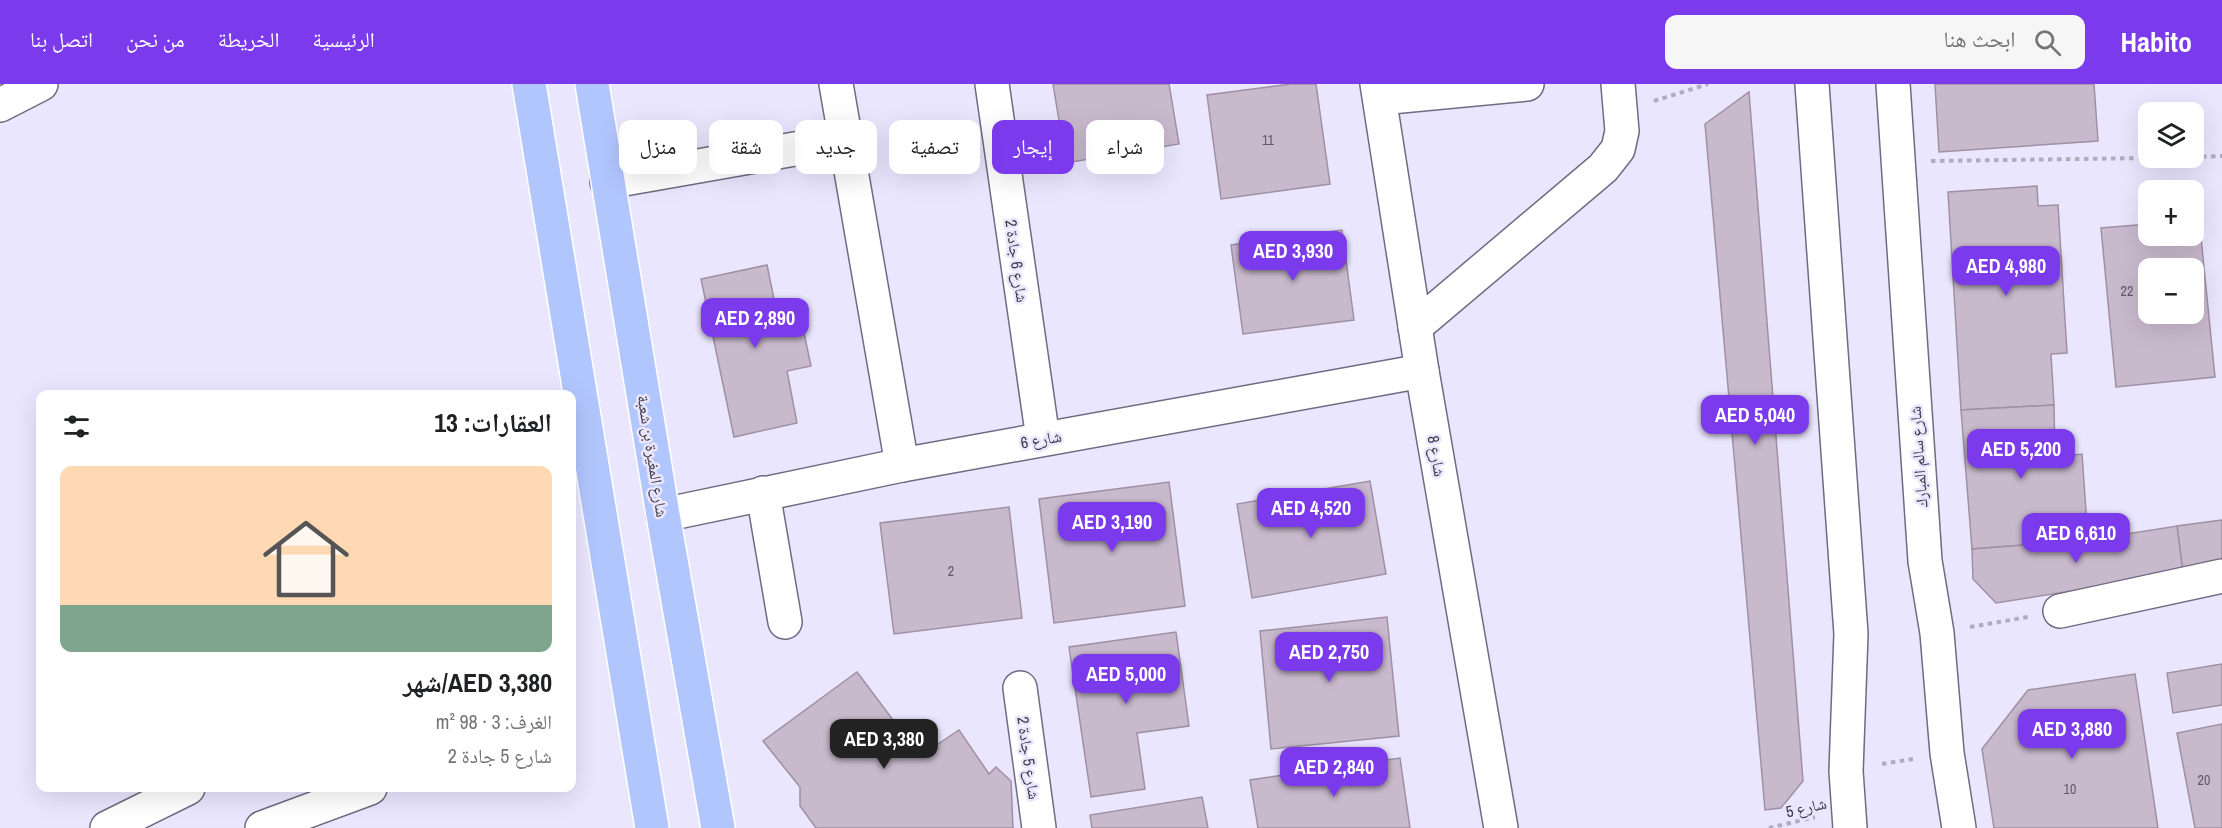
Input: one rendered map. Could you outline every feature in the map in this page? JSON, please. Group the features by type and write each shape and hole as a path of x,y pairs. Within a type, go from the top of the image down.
{"main road":[{"path":"529,84 652,828"},
{"name":"شارع المغيرة بن شعبة","path":"592,84 663,515 718,828"}],"street":[{"path":"0,105 41,84"},
{"path":"837,84 843,120"},
{"name":"شارع 6 جادة 2","path":"992,84 1043,439"},
{"path":"1379,91 1527,84"},
{"path":"1812,84 1851,633 1846,771 1849,819"},
{"name":"شارع سالم المبارك","path":"1893,84 1925,561 1937,633 1947,753 1959,828"},
{"name":"شارع 8","path":"1379,91 1422,371 1501,828"},
{"path":"1415,327 1603,168 1618,149 1622,131 1619,98"},
{"path":"607,182 795,149"},
{"path":"852,174 902,465"},
{"name":"شارع 6","path":"663,515 902,465 1422,371"},
{"path":"763,493 785,622"},
{"path":"2060,611 2222,576"},
{"name":"شارع 5 جادة 2","path":"1020,688 1039,828"},
{"path":"107,828 180,792"},
{"path":"262,828 359,792"}],"path":[{"path":"1619,98 1708,84"},
{"path":"2204,157 2222,156"},
{"path":"1897,161 2138,158"},
{"path":"1937,633 2060,611"},
{"path":"1846,771 1947,753"},
{"name":"شارع 5","path":"1769,828 1849,819"}],"building":[{"path":"1053,84 1169,84 1179,144 1164,147 1164,120 1086,120 1086,160 1074,162 1074,120 1059,120"},
{"path":"1291,84 1316,84 1330,184 1221,199 1207,95"},
{"path":"1935,84 2094,84 2098,141 1939,152"},
{"path":"1749,92 1803,781 1781,808 1765,810 1705,124"},
{"path":"2037,186 2038,206 2058,205 2067,353 2051,354 2054,405 1961,410 1948,192"},
{"path":"2138,225 2138,246 2202,246 2203,258 2138,258 2138,324 2204,324 2204,268 2215,377 2116,387 2101,228"},
{"path":"1342,230 1354,320 1243,334 1231,245"},
{"path":"767,265 777,314 799,309 811,366 787,371 797,423 734,437 701,279"},
{"path":"2054,405 2055,457 2082,454 2088,540 1972,549 1961,410"},
{"path":"1370,481 1386,574 1252,598 1237,504"},
{"path":"1169,482 1185,606 1054,623 1039,499"},
{"path":"1009,507 1022,618 894,634 880,523"},
{"path":"2222,520 2222,568 2183,573 2177,526"},
{"path":"2177,526 2183,573 1996,603 1973,579 1972,549 2088,540"},
{"path":"1387,617 1399,736 1271,749 1260,631"},
{"path":"1176,632 1189,726 1137,733 1145,789 1091,797 1069,647"},
{"path":"2222,664 2222,705 2173,713 2167,673"},
{"path":"857,672 920,756 959,730 989,774 996,767 1011,781 1013,828 816,828 800,806 800,787 763,741"},
{"path":"2135,674 2158,828 1994,828 1982,749 2028,690"},
{"path":"2222,724 2222,828 2195,828 2177,733"},
{"path":"1400,758 1410,828 1258,828 1250,780"},
{"path":"1202,797 1208,828 1092,828 1090,815"}]}
